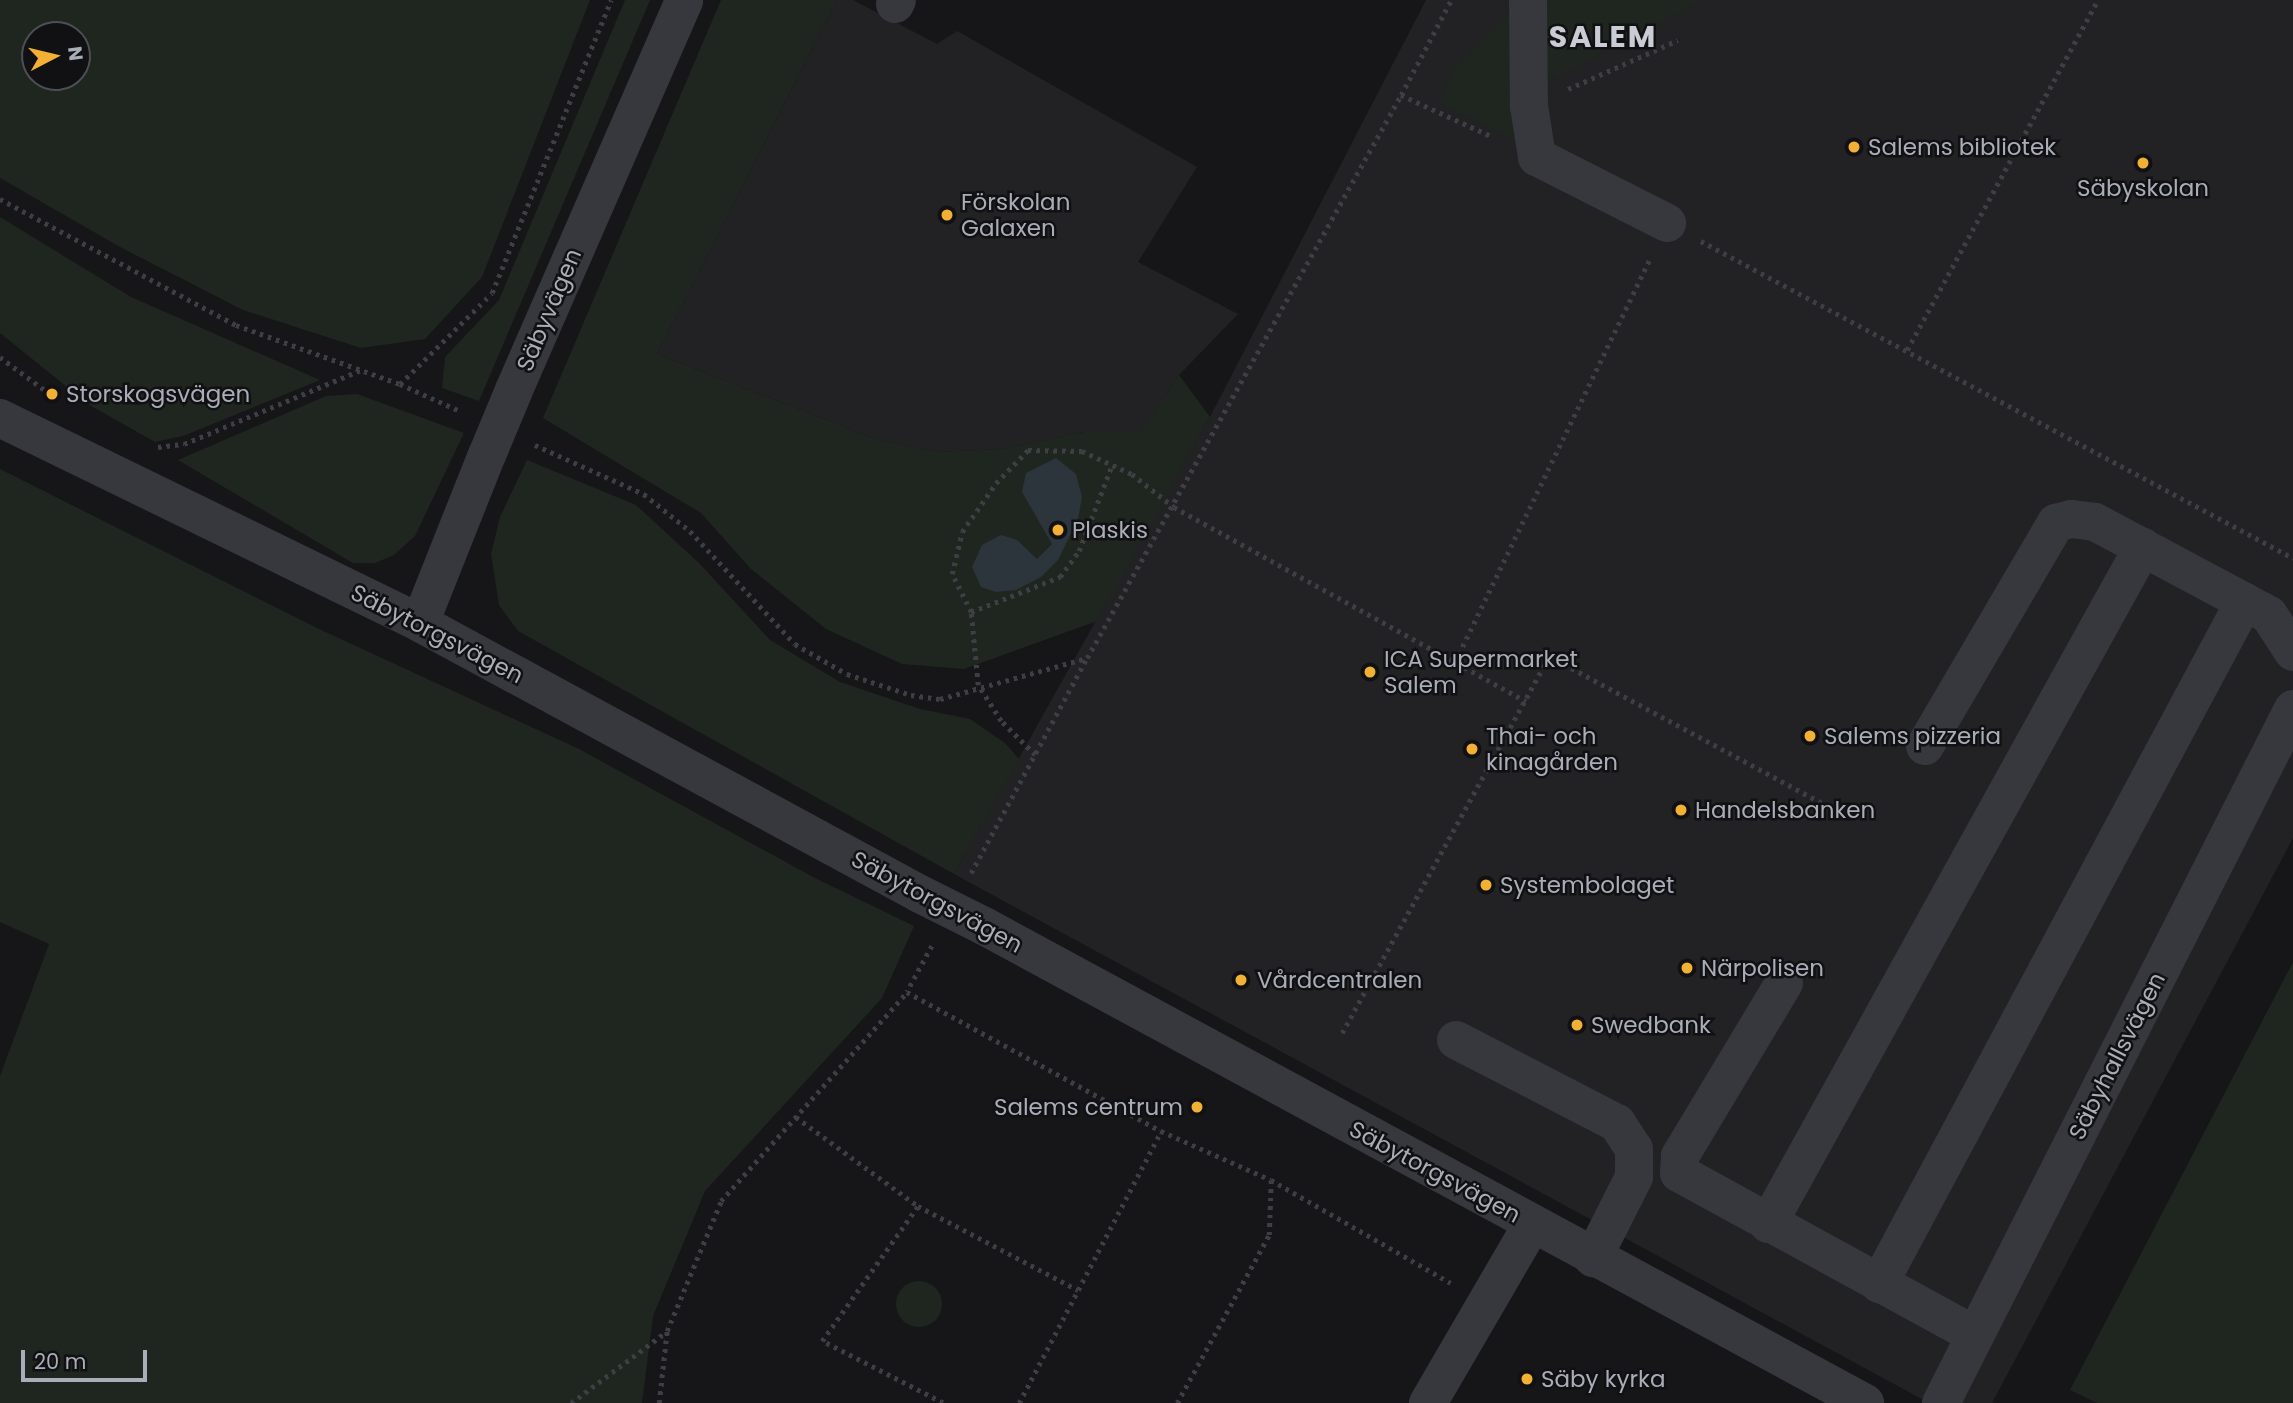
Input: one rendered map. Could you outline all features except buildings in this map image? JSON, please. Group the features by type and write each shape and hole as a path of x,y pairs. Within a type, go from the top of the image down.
{"street":[{"name":"Säbyvägen","path":"420,623 514,390 684,0"},
{"path":"1528,0 1529,106 1537,156 1667,223"},
{"name":"Säbytorgsvägen","path":"0,418 420,623 1864,1403"},
{"path":"1925,746 2056,523 2084,518 2269,615 2293,652"},
{"path":"1768,1224 2143,547"},
{"path":"1879,1284 2244,602"},
{"name":"Säbyhallsvägen","path":"1941,1403 2293,709"},
{"path":"1784,983 1680,1156 1679,1173 1684,1179 1975,1335"},
{"path":"1456,1040 1617,1123 1634,1149 1634,1177 1593,1258"},
{"path":"1429,1403 1532,1224"}],"path":[{"path":"400,384 492,293 611,0"},
{"path":"522,439 644,494 690,531 795,644 847,674 911,695 940,699 978,685 1087,658 1174,507 1451,0"},
{"path":"1908,350 2098,0"},
{"path":"1529,106 1678,40"},
{"path":"1401,95 1537,156"},
{"path":"0,199 236,325 400,384 473,417"},
{"path":"1455,662 1667,223 2293,558"},
{"path":"0,357 63,400"},
{"path":"151,448 184,444 361,370"},
{"path":"1035,755 1001,721 978,685 971,612 952,575 962,532 996,483 1028,450 1082,451 1132,474 1174,507 1525,701"},
{"path":"971,612 1060,577 1079,551 1112,465"},
{"path":"1342,1033 1549,656 1830,808"},
{"path":"659,1403 667,1331 722,1201 907,992"},
{"path":"796,1117 918,1206 1078,1290"},
{"path":"1019,1403 1161,1131"},
{"path":"1177,1403 1269,1235 1271,1180"},
{"path":"918,1206 822,1341 943,1403"},
{"path":"571,1403 667,1331"}],"shaded area":[{"path":"0,0 590,0 482,277 425,339 361,348 243,310 120,247 0,178"},
{"path":"625,0 650,0 479,401 442,388 445,357 499,300"},
{"path":"721,0 837,0 657,354 878,440 938,452 1001,449 1084,432 1141,431 1179,375 1210,417 1097,621 964,669 902,664 826,629 750,568 701,513 543,418"},
{"name":"Förskolan Galaxen","path":"837,0 853,0 937,44 957,31 1197,167 1138,262 1238,314 1179,375 1141,432 1084,432 1001,449 938,452 878,440 657,354"},
{"path":"1426,0 2293,0 2293,838 1992,1403 1929,1403 954,874 1210,417"},
{"path":"1542,0 1705,0 1536,86"},
{"path":"1520,5 1516,140 1439,103 1454,67"},
{"path":"0,217 131,297 320,380 183,436 155,442 88,404 0,333"},
{"path":"357,394 464,433 415,536 394,555 375,563 353,563 178,460 326,396"},
{"name":"Plaskis","path":"1056,458 1076,474 1082,497 1078,519 1058,560 1041,577 1016,590 996,592 981,587 972,567 982,545 1001,535 1017,540 1037,559 1052,544 1022,492 1026,473"},
{"path":"527,460 636,505 699,563 770,640 840,682 920,709 970,719 1005,743 1019,759 954,874 518,631 499,605 491,554 500,517"},
{"path":"0,469 317,628 579,749 813,877 914,926 882,998 705,1191 653,1316 642,1403 0,1403 0,1076 49,944 0,922"},
{"path":"2293,962 2293,1403 2097,1403 2070,1390"},
{"path":"919,1281 935,1288 942,1304 935,1320 919,1327 903,1320 896,1304 903,1288"}],"place":[{"name":"Salems bibliotek","path":"1854,147"},
{"name":"Säbyskolan","path":"2143,163"},
{"name":"Förskolan Galaxen","path":"947,215"},
{"name":"Storskogsvägen","path":"52,394"},
{"name":"Plaskis","path":"1058,530"},
{"name":"ICA Supermarket Salem","path":"1370,672"},
{"name":"Salems pizzeria","path":"1810,736"},
{"name":"Thai- och kinagården","path":"1472,749"},
{"name":"Handelsbanken","path":"1681,810"},
{"name":"Systembolaget","path":"1486,885"},
{"name":"Närpolisen","path":"1687,968"},
{"name":"Vårdcentralen","path":"1241,980"},
{"name":"Swedbank","path":"1577,1025"},
{"name":"Salems centrum","path":"1197,1107"},
{"name":"Säby kyrka","path":"1527,1379"}],"district":[{"name":"SALEM","path":"1603,37"}]}
